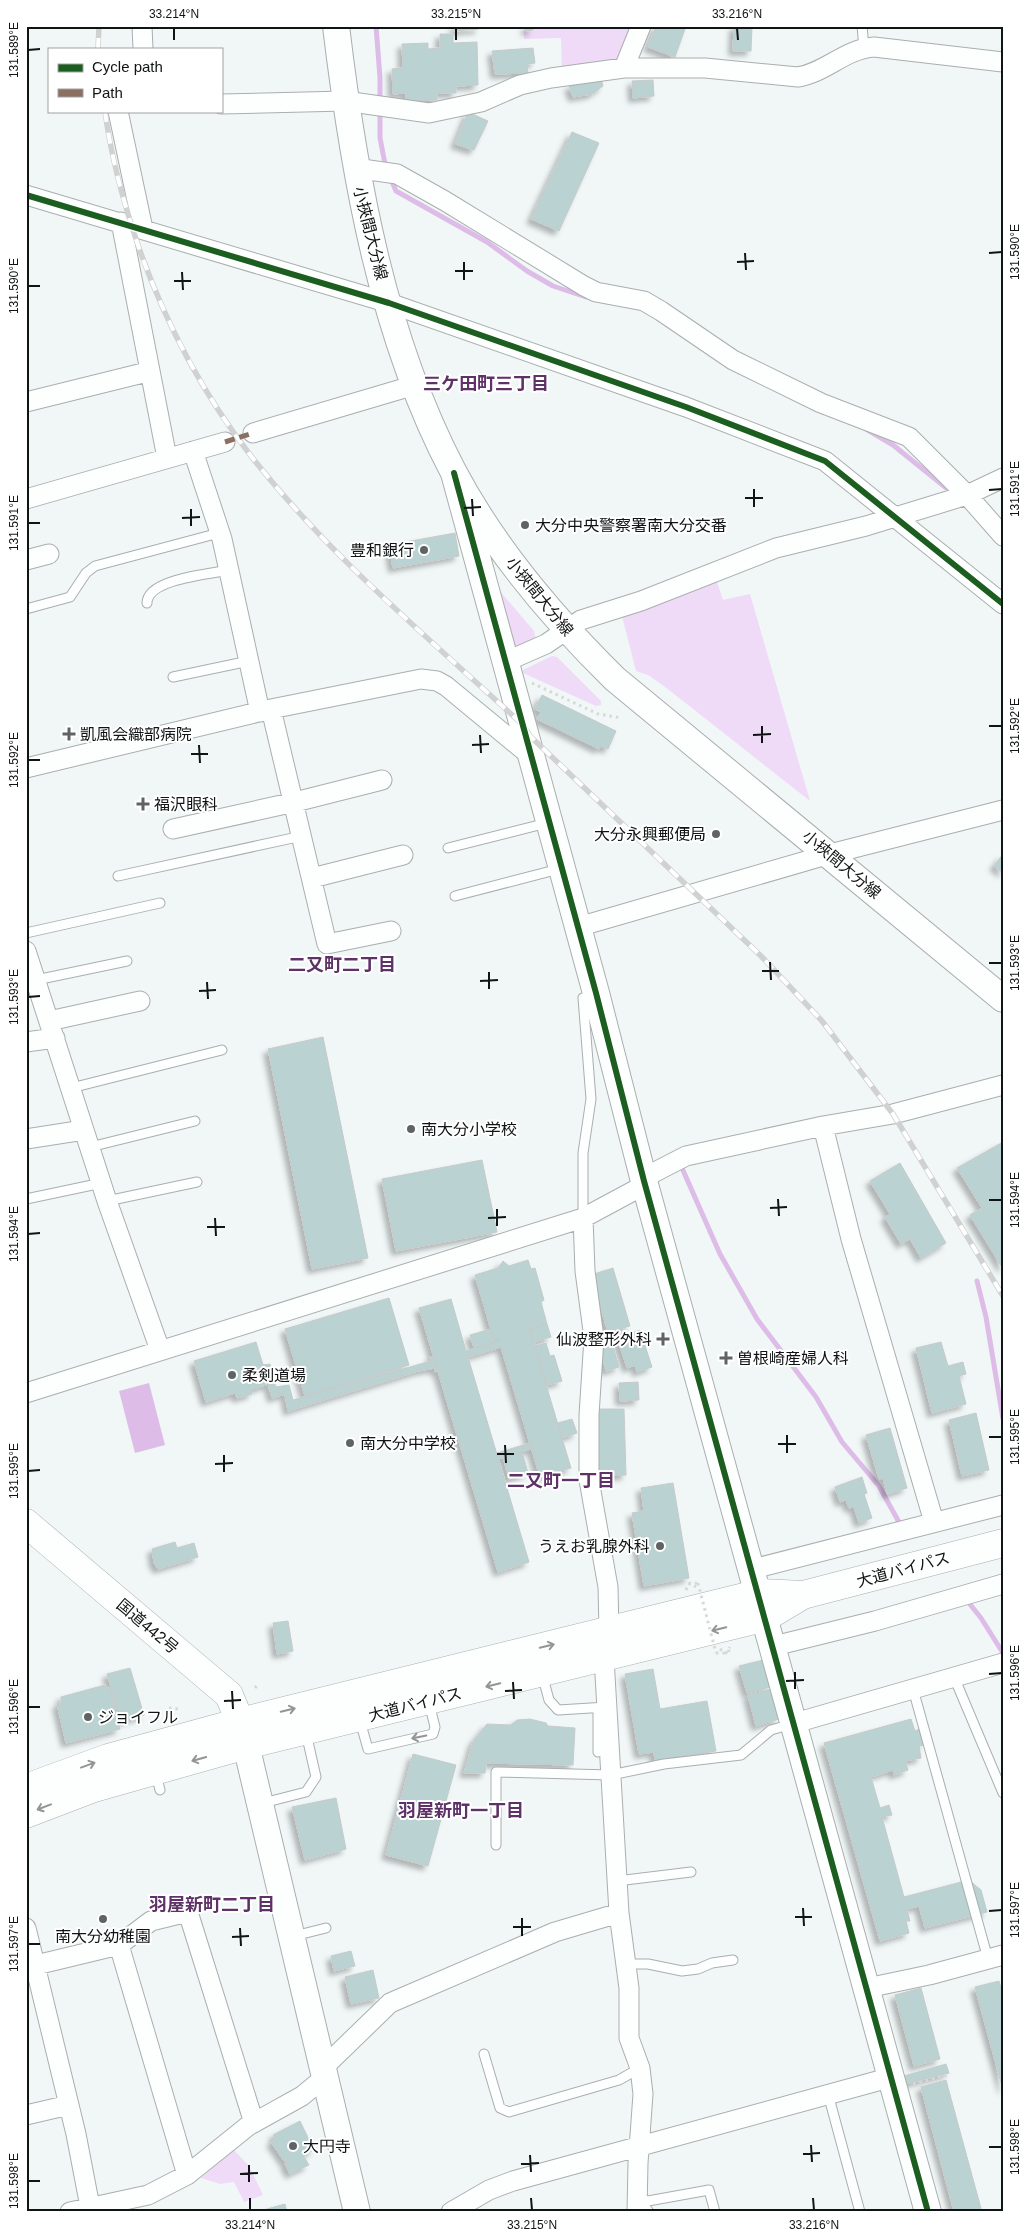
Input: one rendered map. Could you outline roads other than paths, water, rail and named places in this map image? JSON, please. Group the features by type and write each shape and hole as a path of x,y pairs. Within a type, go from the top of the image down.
{"highway":[{"name":"国道442号","path":"26,1523 229,1695 243,1734"},
{"name":"大道バイパス","path":"26,1788 108,1758 243,1734 608,1631 759,1593 803,1595 1003,1543"},
{"name":"大道バイパス","path":"26,1814 94,1788 158,1780 243,1734 306,1731 604,1658 759,1593"}],"street":[{"path":"142,26 144,48"},
{"name":"小挾間大分線","path":"336,26 345,102 356,168 389,303 428,420 454,472 495,538 567,631 615,679 830,854 1003,999"},
{"path":"624,68 641,26"},
{"path":"222,104 345,102 429,113 481,102 520,85 551,78 624,68 705,68 798,77 814,72 850,53 864,48 894,49 1003,62"},
{"path":"118,112 143,229"},
{"path":"356,168 397,174 445,201 584,286 596,292 644,301 733,360 821,403 909,437 967,495 1003,536"},
{"path":"26,195 389,303 686,407 825,461 1003,604"},
{"path":"26,208 47,201"},
{"path":"121,222 167,458"},
{"path":"26,402 142,373"},
{"path":"253,433 415,385"},
{"path":"26,499 225,442"},
{"path":"193,451 229,570 249,661 295,802 327,944 391,931"},
{"path":"454,472 596,993 644,1181 867,1988 898,2082 928,2212"},
{"path":"505,662 542,646 581,620 641,601 776,548 896,517 967,495 1003,478"},
{"path":"26,560 49,554"},
{"path":"26,768 266,711 421,679 437,681 532,757"},
{"path":"173,829 295,802 382,780"},
{"path":"578,927 830,854 1003,810"},
{"path":"312,878 403,855"},
{"path":"27,954 104,1192 160,1350"},
{"path":"26,1042 52,1029 140,1002"},
{"path":"26,1393 583,1218 637,1189 653,1173 686,1156 823,1126 893,1114 1003,1085"},
{"path":"823,1126 851,1239 934,1522"},
{"path":"26,1139 87,1138"},
{"path":"583,1218 585,1271 594,1338 589,1415 590,1480 608,1587 608,1631"},
{"path":"759,1593 934,1522 1003,1505"},
{"path":"774,1646 875,1621 1003,1584"},
{"path":"604,1658 603,1707 611,1775 619,1913 627,1964 629,2038 640,2068 643,2094 640,2146 641,2208"},
{"path":"795,1724 1003,1663"},
{"path":"243,1734 357,2212"},
{"path":"36,1965 119,1945 151,1921 188,1912 254,2123"},
{"path":"70,2212 90,2210 148,2195 187,2174 254,2123 302,2096 390,2003 554,1932 619,1913"},
{"path":"26,1928 69,2106 90,2210"},
{"path":"119,1945 187,2174"},
{"path":"867,1988 929,1976 998,1958"},
{"path":"451,2212 489,2190 513,2181 828,2094 898,2082"},
{"path":"26,2115 69,2106"}],"lane":[{"path":"862,26 864,48"},
{"path":"26,609 70,597 86,573 95,566 219,533"},
{"path":"147,603 149,593 162,584 229,570"},
{"path":"173,677 249,661"},
{"path":"448,848 549,822"},
{"path":"118,876 302,836"},
{"path":"455,896 562,869"},
{"path":"26,933 160,903"},
{"path":"36,980 127,961"},
{"path":"583,1218 583,1153 591,1099 583,998 596,993"},
{"path":"71,1088 222,1050"},
{"path":"87,1138 195,1121"},
{"path":"26,1199 197,1182"},
{"path":"542,1673 549,1700 558,1710 603,1707 598,1752"},
{"path":"954,1677 1003,1792"},
{"path":"913,1689 998,1958"},
{"path":"496,1845 496,1772 611,1775 664,1764 741,1755 771,1730 795,1724"},
{"path":"261,1804 306,1792 316,1777 306,1731"},
{"path":"617,1882 690,1872"},
{"path":"292,1937 326,1928"},
{"path":"627,1964 648,1964 682,1971 733,1960"},
{"path":"484,2054 500,2108 509,2112 619,2080 640,2068"},
{"path":"828,2094 860,2212"},
{"path":"641,2208 648,2201 709,2190 715,2212"}],"waterway":[{"path":"376,26 380,102"},
{"path":"380,111 380,138 386,169"},
{"path":"390,177 396,191 487,242 527,271 553,286 586,297"},
{"path":"866,429 893,445 950,491"},
{"path":"682,1168 720,1254 757,1319 816,1397 842,1442 879,1486 900,1524"},
{"path":"977,1281 986,1317 1003,1419"},
{"path":"969,1603 1003,1653"}],"railway":[{"path":"98,48 99,26"},
{"path":"105,112 114,163 123,198 149,276 173,330 201,382 251,456 313,528 381,596 523,725 531,737 761,956 822,1021 893,1114 1003,1296"}],"place":[{"name":"大分中央警察署南大分交番","path":"525,525"},
{"name":"豊和銀行","path":"424,550"},
{"name":"凱風会織部病院","path":"69,734"},
{"name":"福沢眼科","path":"143,804"},
{"name":"大分永興郵便局","path":"716,834"},
{"name":"南大分小学校","path":"411,1129"},
{"name":"仙波整形外科","path":"663,1339"},
{"name":"曽根崎産婦人科","path":"726,1358"},
{"name":"柔剣道場","path":"232,1375"},
{"name":"南大分中学校","path":"350,1443"},
{"name":"うえお乳腺外科","path":"660,1546"},
{"name":"ジョイフル","path":"88,1717"},
{"name":"南大分幼稚園","path":"103,1919"},
{"name":"大円寺","path":"293,2146"}],"district":[{"name":"三ケ田町三丁目","path":"486,384"},
{"name":"二又町二丁目","path":"342,965"},
{"name":"二又町一丁目","path":"561,1481"},
{"name":"羽屋新町一丁目","path":"461,1811"},
{"name":"羽屋新町二丁目","path":"212,1905"}]}
